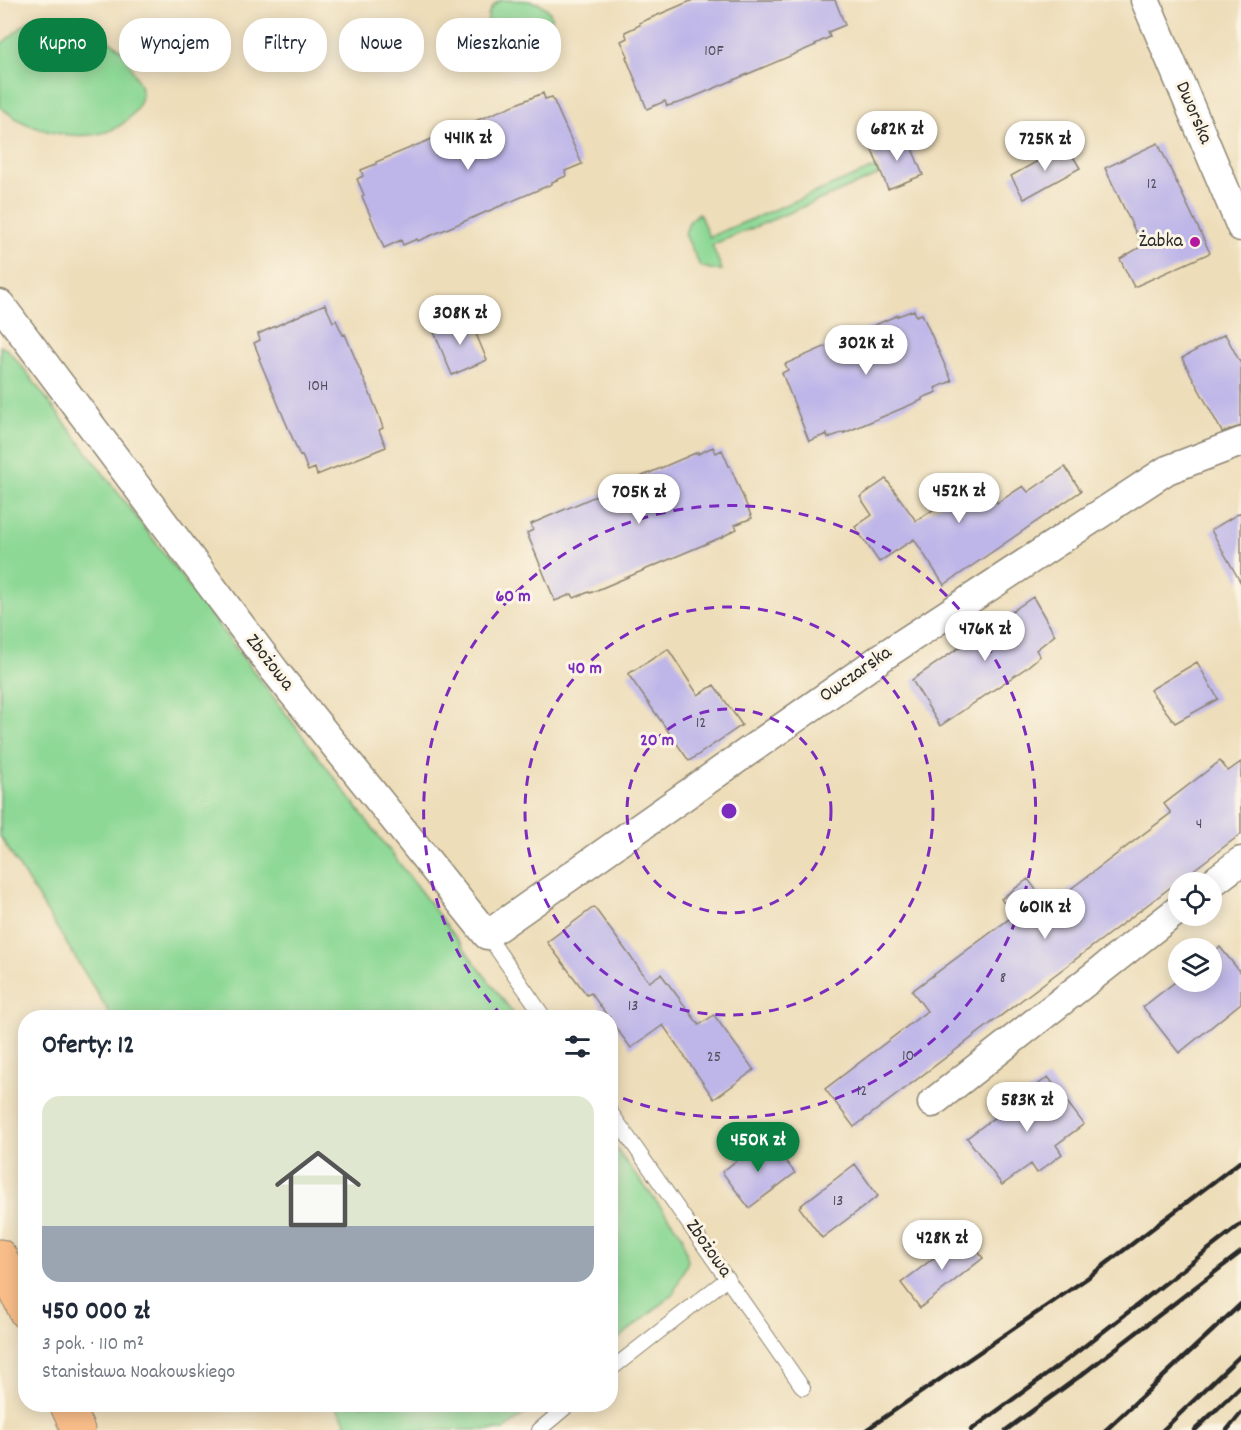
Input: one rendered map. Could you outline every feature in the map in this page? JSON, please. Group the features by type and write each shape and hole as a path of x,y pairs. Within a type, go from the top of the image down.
{"main road":[{"path":"0,1256 18,1296"},
{"path":"70,1412 78,1430"}],"street":[{"name":"Dworska","path":"1145,0 1241,227"},
{"name":"Zbożowa","path":"0,304 275,671 487,935"},
{"name":"Owczarska","path":"487,935 888,653 1167,470 1241,442"},
{"path":"1222,875 1241,861"},
{"path":"933,1103 1168,918"}],"lane":[{"name":"Zbożowa","path":"487,935 539,1010"},
{"name":"Zbożowa","path":"618,1122 803,1388"},
{"path":"618,1364 728,1278"},
{"path":"539,1430 560,1412"}],"green space":[{"path":"501,0 541,4 547,9 551,18 488,18 489,11"},
{"path":"18,30 18,72 107,72 107,40 119,48 119,72 133,72 142,97 131,116 119,126 106,132 79,136 37,128 22,122 0,107 0,45"},
{"path":"876,167 879,175 712,245 722,270 700,266 685,234 689,222 699,213 709,237"},
{"path":"0,346 8,350 24,369 511,1010 108,1010 0,836"},
{"path":"618,1151 682,1235 688,1261 673,1294 618,1339"},
{"path":"340,1412 527,1412 504,1430 350,1430"}],"building":[{"path":"693,0 835,0 845,25 828,32 830,37 816,45 682,102 667,106 665,101 647,109 621,41 627,38 625,32 640,25 639,23"},
{"path":"543,93 545,99 552,97 582,164 565,171 566,176 552,184 418,241 417,239 403,245 401,240 384,248 362,196 364,195 357,179 363,176 361,170"},
{"path":"906,134 923,175 888,189 871,148"},
{"path":"1158,143 1210,253 1134,287 1120,259 1142,246 1105,168"},
{"path":"1066,145 1080,168 1024,199 1011,176"},
{"path":"325,304 333,322 336,320 343,335 345,334 378,413 383,428 379,430 386,447 317,475 315,468 308,471 302,455 300,456 254,343 260,340 258,334"},
{"path":"914,310 916,316 922,314 952,381 935,388 937,392 922,400 844,433 828,438 827,434 809,441 782,373 788,370 785,364"},
{"path":"469,317 487,360 452,375 434,332"},
{"path":"1225,334 1241,364 1241,426 1222,432 1182,358"},
{"path":"713,447 716,453 722,450 752,518 735,525 737,529 722,537 590,593 574,598 572,594 555,601 527,533 533,530 531,524"},
{"path":"1065,467 1081,491 944,585 914,539 879,562 855,527 872,515 860,497 886,479 916,521 948,500 957,514 989,491 997,503 1023,486 1028,492"},
{"path":"1241,512 1241,583 1211,530"},
{"path":"1033,597 1055,635 1036,650 1040,656 1026,668 940,726 912,680"},
{"path":"668,649 698,695 714,685 742,725 689,761 628,674"},
{"path":"1197,662 1218,699 1175,723 1150,690"},
{"path":"1220,761 1228,771 1241,762 1241,834 1191,872 1168,872 1168,889 854,1127 825,1089 927,1011 912,991 1013,916 1001,899 1028,879 1048,906 1171,813 1164,804"},
{"path":"594,907 649,982 661,974 699,1025 714,1015 754,1070 714,1099 663,1025 631,1048 618,1031 618,1010 603,1010 591,993 587,995 547,942"},
{"path":"1222,949 1241,973 1241,1003 1179,1053 1143,1007 1168,988 1168,992 1222,992"},
{"path":"1048,1077 1084,1124 1056,1145 1062,1154 1037,1173 1031,1164 1002,1185 967,1138"},
{"path":"767,1137 795,1173 749,1208 722,1172"},
{"path":"855,1164 878,1196 822,1238 799,1207"},
{"path":"965,1234 983,1258 920,1308 901,1283"}],"railway":[{"path":"866,1430 1086,1279 1241,1161"},
{"path":"971,1430 1072,1356 1241,1224"},
{"path":"1006,1430 1241,1252"},
{"path":"1106,1430 1241,1304"},
{"path":"1163,1430 1241,1355"},
{"path":"1195,1430 1241,1386"},
{"path":"1227,1430 1241,1413"}],"place":[{"name":"Żabka","path":"1195,242"}]}
